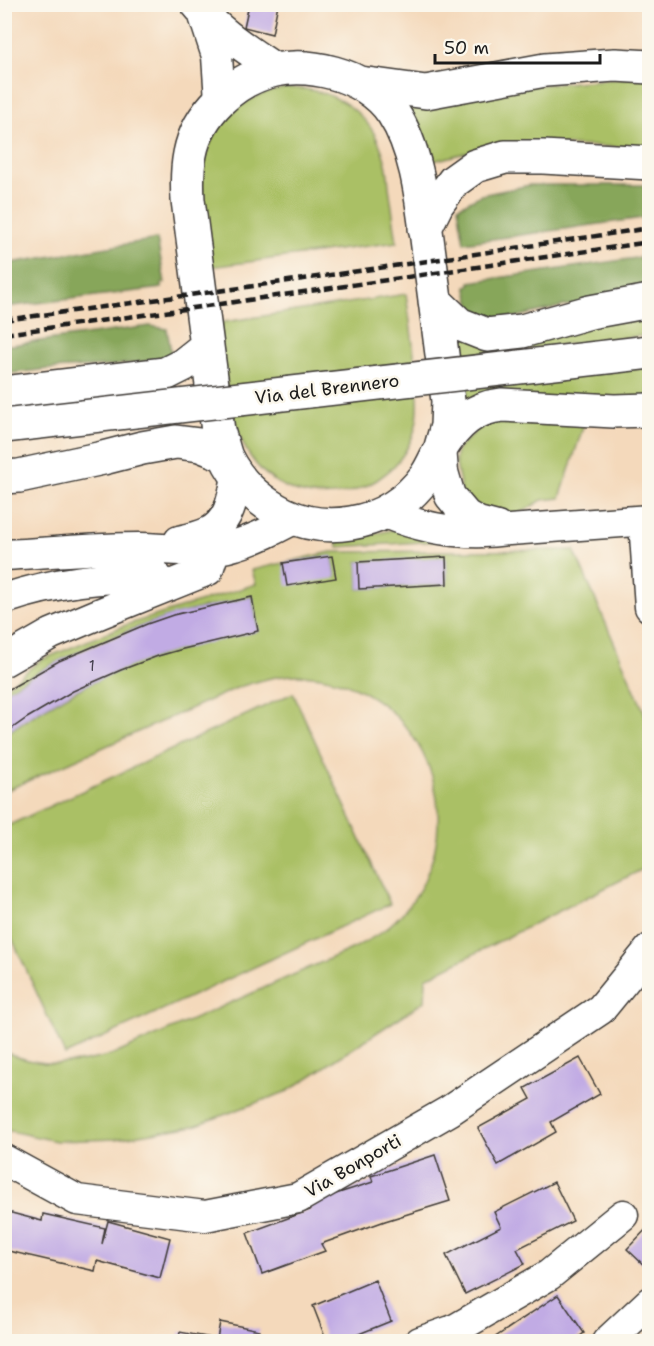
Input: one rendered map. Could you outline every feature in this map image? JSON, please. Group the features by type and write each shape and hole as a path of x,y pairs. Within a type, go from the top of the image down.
{"main road":[{"path":"358,83 426,92 544,70 615,65 650,67"},
{"path":"277,70 323,70 358,83 377,95 392,112 404,134 412,156 422,201 448,400 447,426 441,447 427,475 409,496 385,513 362,521 340,525 318,525 294,519 273,508 253,493 231,465 218,431 188,200 187,176 190,153 198,130 208,113 236,87 255,76 277,70"},
{"path":"425,228 437,204 454,181 475,166 505,157 543,157 650,164"},
{"path":"435,301 459,324 487,334 522,331 590,312 650,300"},
{"path":"4,393 165,374 183,365 207,346"},
{"name":"Via del Brennero","path":"4,426 650,352"},
{"path":"441,447 460,423 474,412 490,407 502,405 614,411 650,410"},
{"path":"4,477 29,474 176,442 200,445 231,465"}],"street":[{"path":"200,9 229,37 277,70"},
{"path":"200,9 217,56 220,100"},
{"path":"441,447 443,472 450,496 466,515 478,522 509,530"},
{"path":"4,555 122,548 207,533 216,527 227,514 233,501 231,465"},
{"path":"385,513 402,520 462,532 487,533 647,520 650,608"},
{"path":"153,542 179,550 234,546 294,519"},
{"path":"4,661 51,634 208,570 215,548"},
{"path":"4,599 29,590 109,577 157,577 163,588"},
{"name":"Via Bonporti","path":"4,1160 77,1200 100,1203 205,1216 298,1198 449,1111 601,1009 650,949"},
{"path":"420,1341 454,1330 549,1275 623,1215"},
{"path":"607,1341 650,1302"}],"green space":[{"path":"649,76 649,148 503,143 426,163 402,101 516,87"},
{"path":"285,88 303,89 334,97 360,115 371,128 386,163 397,242 211,267 202,193 203,173 213,138 233,111 265,93"},
{"path":"530,185 649,185 649,217 464,243 458,207 481,195"},
{"path":"157,239 165,283 161,284 162,288 5,307 5,264"},
{"path":"649,256 649,287 516,317 486,319 473,313 466,286 470,285 470,282"},
{"path":"406,294 418,409 415,429 404,453 387,473 366,486 342,494 317,495 293,490 271,478 252,459 237,429 228,394 218,323"},
{"path":"649,309 649,335 456,357 456,334"},
{"path":"150,326 167,329 172,358 109,366 5,374 4,346"},
{"path":"649,367 649,402 464,406 460,389"},
{"path":"487,420 585,421 560,498 542,500 516,516 490,515 462,494 455,459 458,449"},
{"path":"396,529 458,540 338,547 337,540"},
{"path":"574,550 649,723 649,866 426,978 425,1001 288,1091 194,1126 116,1139 56,1141 5,1130 5,1052 32,1061 59,1064 87,1061 115,1054 356,947 396,920 421,888 436,846 438,810 432,776 418,745 397,717 370,696 338,681 293,675 270,678 239,687 5,791 5,734 60,699 119,670 172,651 258,631 252,597 181,613 129,631 64,658 5,692 5,688 41,660 126,625 256,584 252,570 331,552","holes":["332,556 336,577 283,564","446,558 447,584 359,589 358,562"]},
{"path":"293,693 390,904 65,1055 5,923 5,827"}],"building":[{"path":"249,4 278,4 272,34 244,27"},
{"path":"332,556 336,578 287,586 283,563"},
{"path":"446,557 447,584 359,589 358,562"},
{"path":"252,597 258,631 158,656 121,670 73,691 4,734 4,692 59,661 173,615"},
{"path":"580,1058 600,1094 551,1122 556,1132 498,1165 478,1128 531,1099 525,1088"},
{"path":"435,1155 450,1201 321,1244 325,1251 262,1274 247,1233 310,1210 308,1203 373,1182 371,1176"},
{"path":"554,1182 573,1221 517,1249 525,1264 465,1294 446,1255 501,1227 494,1212"},
{"path":"4,1211 42,1221 43,1214 105,1228 102,1244 108,1221 170,1238 160,1278 97,1261 95,1271 4,1250"},
{"path":"650,1225 650,1271 627,1249"},
{"path":"375,1280 391,1321 339,1342 327,1342 313,1306"},
{"path":"558,1295 584,1333 572,1342 488,1342"},
{"path":"220,1322 259,1330 256,1342 178,1342 180,1332 217,1339"}],"railway":[{"path":"4,320 650,228"},
{"path":"4,334 650,242"}]}
